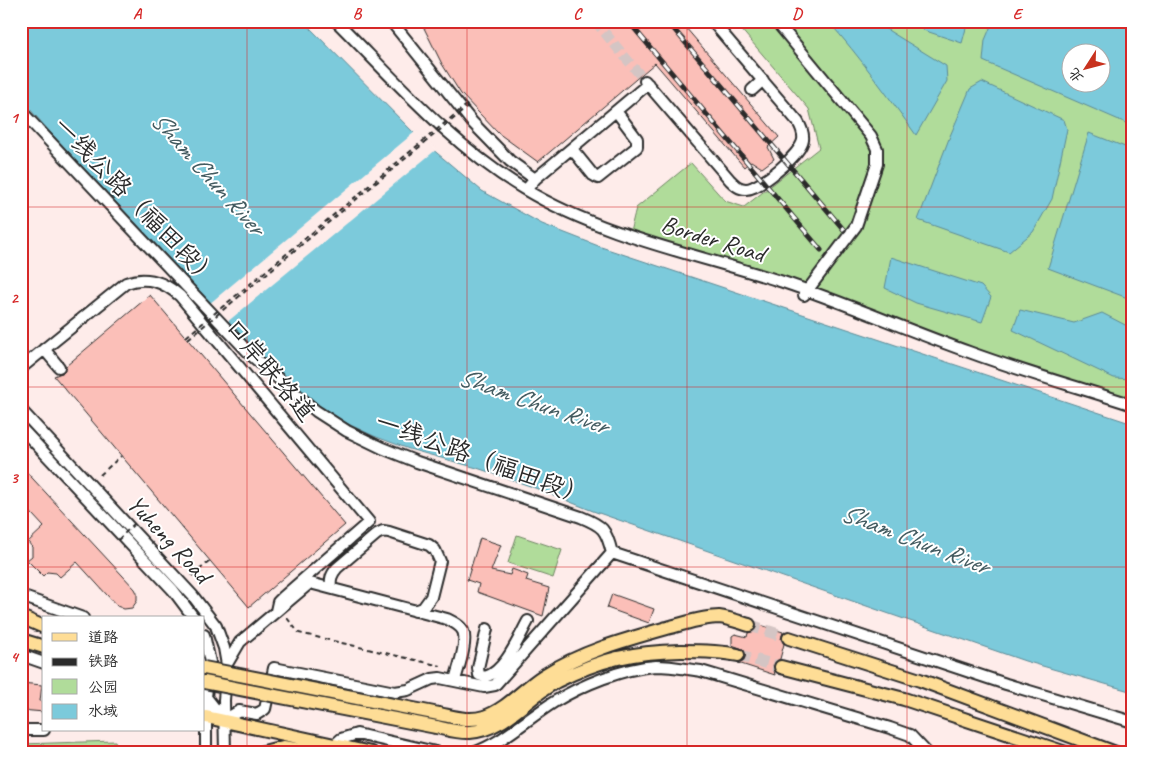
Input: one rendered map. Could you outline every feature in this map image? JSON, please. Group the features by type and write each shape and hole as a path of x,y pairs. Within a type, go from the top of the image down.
{"main road":[{"path":"21,617 42,626"},
{"path":"205,668 461,719 477,719 494,713 533,682 560,666 627,639 689,622 719,617 749,625"},
{"path":"788,638 920,680 1116,753"},
{"path":"21,640 42,647"},
{"path":"205,682 468,733 502,722 524,703 555,682 596,664 630,654 656,651 698,651 738,655"},
{"path":"780,667 904,699 1066,753"},
{"path":"206,717 330,748 371,753"},
{"path":"260,753 283,747 321,753"}],"street":[{"name":"Border Road","path":"336,21 460,143 488,166 526,190 578,217 629,236 784,282 805,293 970,353 1133,405"},
{"path":"391,21 472,122 510,160 535,179"},
{"path":"526,190 535,179 616,111 647,82 730,180 739,188 744,190 760,184 793,156 804,139 802,128 712,21"},
{"path":"776,21 871,136 876,148 877,164 856,226 805,293"},
{"path":"752,90 762,80"},
{"name":"一线公路（福田段）","path":"21,111 252,356 316,411 348,431 382,448 417,462 598,524 606,531 608,557"},
{"path":"572,148 593,176 598,178 637,148 637,139 616,111"},
{"name":"口岸联络道","path":"21,368 119,287 132,281 139,279 154,280 168,286 186,302 369,522 283,597 278,602 276,611"},
{"path":"44,349 59,367"},
{"name":"Yuheng Road","path":"21,410 203,607 216,626 224,648 227,665 224,700 225,753"},
{"name":"Yuheng Road","path":"21,428 173,590 192,616"},
{"path":"331,588 330,581 337,568 377,534 383,531 389,532 429,546 435,550 440,561 431,596 422,608 415,611"},
{"path":"205,697 224,720 239,711 257,714 265,709 274,668 396,692 408,690 432,679 440,678 484,687 495,685 608,557 1006,684 1133,722"},
{"path":"227,665 240,642 310,583 447,619 456,624 463,630 465,640 455,680"},
{"path":"21,596 77,616"},
{"path":"486,628 478,668 479,675 486,677 504,663 528,621"},
{"path":"205,640 210,662 205,697 206,753"},
{"path":"21,655 42,661"},
{"path":"473,753 488,747 508,735 554,702 586,685 626,672 655,666 702,671 890,728 910,735 927,753"},
{"path":"205,697 224,700"},
{"path":"21,730 42,730"},
{"path":"330,748 341,739 357,734 440,753"}],"path":[{"path":"187,338 470,104"},
{"path":"100,475 121,456"},
{"path":"118,540 135,523"},
{"path":"192,576 210,561"},
{"path":"288,618 299,633 441,666"}],"green space":[{"path":"734,21 1133,21 1133,404 804,295 808,289 630,232 636,208 691,163 725,201 744,207 819,148 809,109"},
{"path":"517,535 562,550 553,578 508,563"},
{"path":"115,741 120,753 21,753 21,744"}],"water":[{"name":"Sham Chun River","path":"21,21 303,21 418,137 482,191 542,224 601,247 1133,424 1133,692 1025,661 593,511 530,486 477,468 409,449 374,436 329,415 275,371 21,99"},
{"path":"828,21 873,21 946,66 947,81 916,135 863,63"},
{"path":"924,21 968,21 962,43 923,30"},
{"path":"993,21 1133,21 1133,126 983,61 985,40"},
{"path":"982,82 1064,120 1067,129 1052,199 1033,232 1009,252 918,220 970,89"},
{"path":"1089,133 1133,150 1133,300 1048,268"},
{"path":"891,257 981,286 991,297 982,322 916,303 885,288"},
{"path":"1020,310 1074,323 1102,313 1133,329 1133,379 1114,378 1013,330"}],"pier":[{"path":"416,131 437,149 226,323 209,304"}],"building":[{"path":"431,21 680,21 779,137 768,147 774,159 762,168 751,161 744,167 655,63 538,162 498,133 461,94 442,64 424,28"},
{"path":"150,295 345,525 249,607 54,376 64,372 66,366"},
{"path":"21,466 135,589 137,601 132,608 124,609 117,606 77,562 60,577 56,573 47,572 43,576 27,560 32,556 32,547 28,542 44,527 21,502"},
{"path":"480,538 501,545 491,571 510,575 512,569 528,575 526,581 549,588 543,616 477,592 479,584 467,580"},
{"path":"612,594 654,609 649,623 607,608"},
{"path":"757,624 783,632 781,639 784,644 780,659 773,665 775,675 738,663 744,660 746,653 743,649 732,645 732,636 735,634 747,637 748,633 755,631"},
{"path":"21,683 42,685 40,701 42,702 42,712 21,710"}],"tunnel":[{"path":"595,21 645,81"},
{"path":"749,625 789,638"},
{"path":"738,655 781,667"}],"railway":[{"path":"628,21 821,250"},
{"path":"667,21 844,230"}]}
